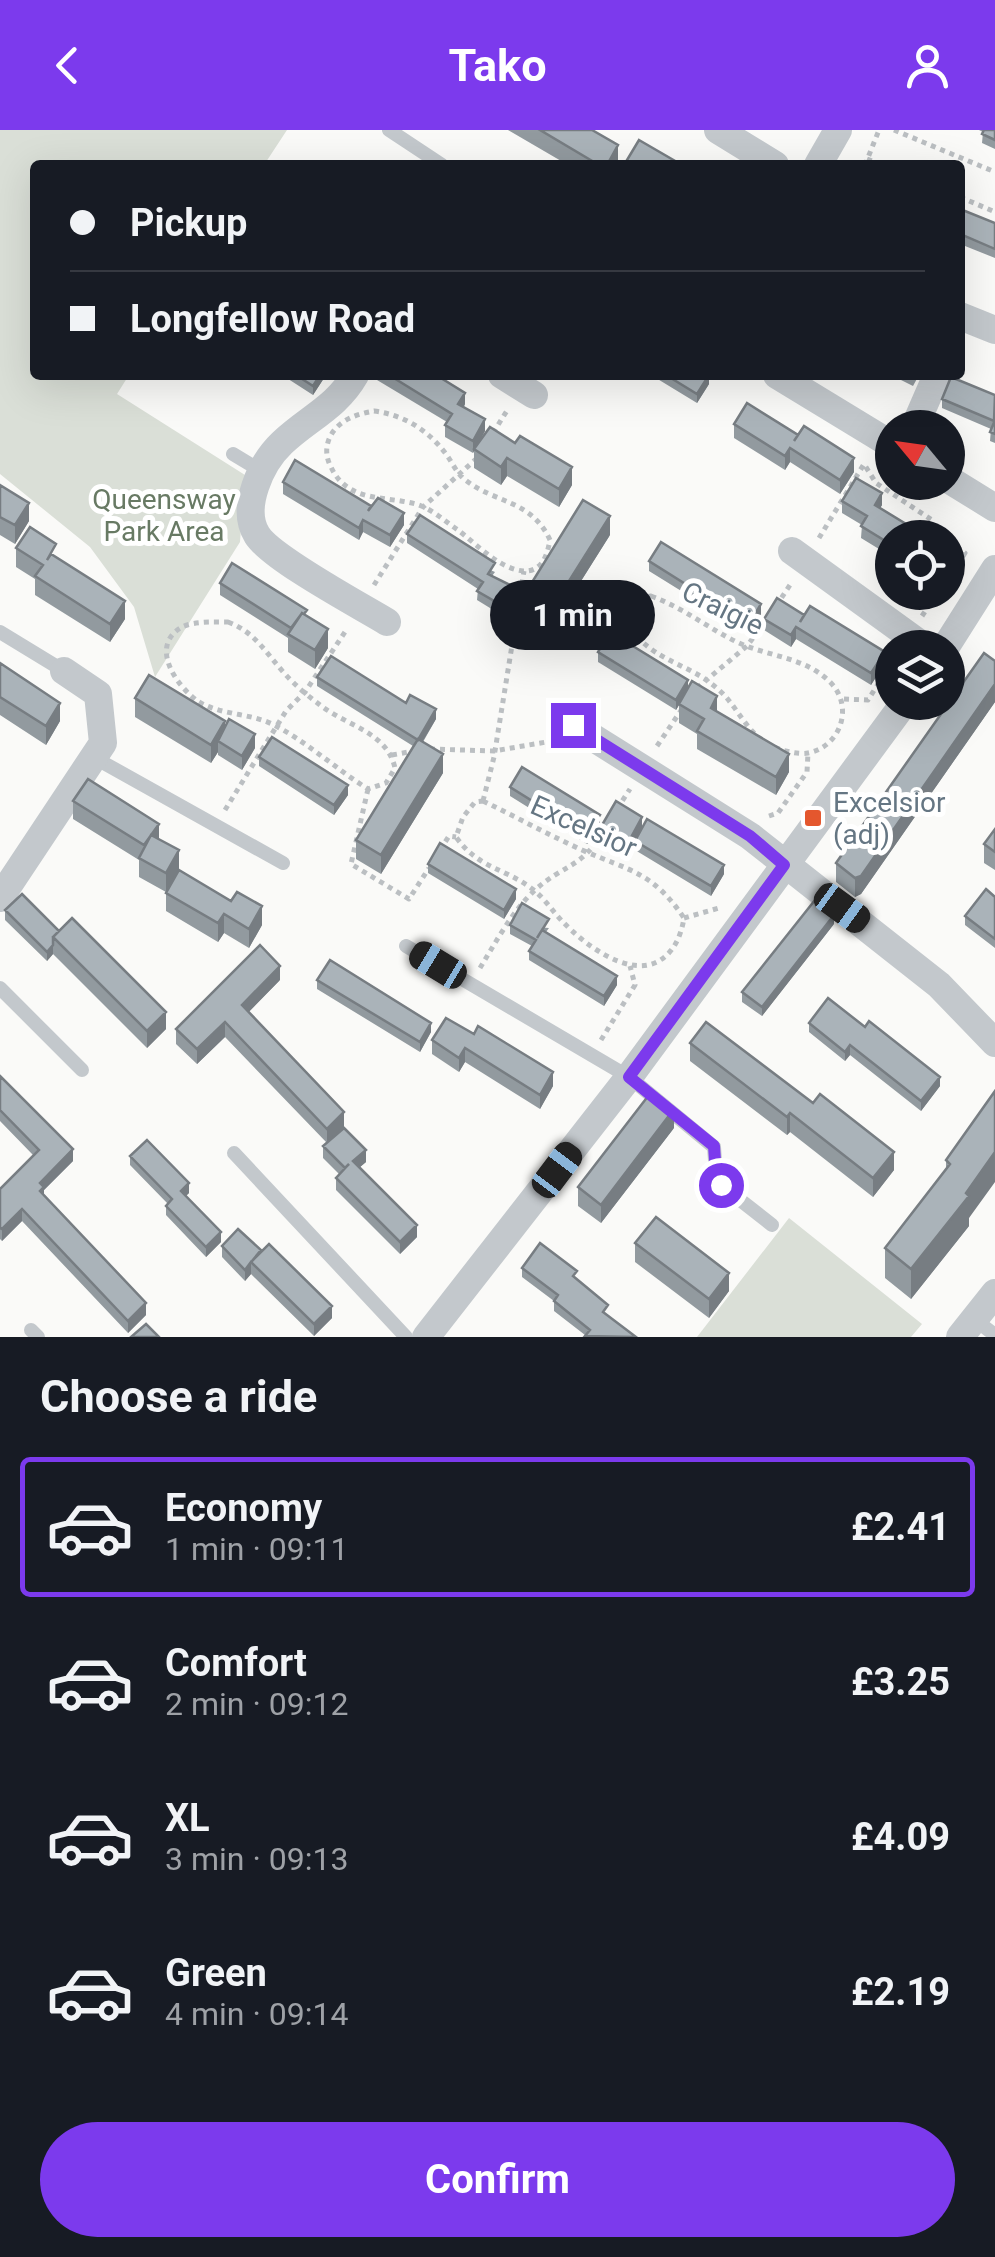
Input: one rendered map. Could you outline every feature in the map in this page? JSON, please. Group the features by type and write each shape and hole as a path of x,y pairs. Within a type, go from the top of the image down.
{"street":[{"path":"718,130 767,160"},
{"path":"821,160 838,130"},
{"path":"965,321 995,330"},
{"path":"353,380 342,396 280,445 262,472 250,503 256,534 275,553 386,622"},
{"path":"510,380 534,395"},
{"path":"785,380 875,435"},
{"path":"922,410 936,380"},
{"path":"965,489 995,508"},
{"path":"799,556 901,630"},
{"path":"957,630 995,569"},
{"path":"0,898 102,742 98,694 64,671"},
{"path":"426,1335 629,1077 893,720"},
{"path":"573,725 750,836 939,985 995,1043"},
{"path":"977,1330 995,1293"}],"lane":[{"path":"389,130 434,160"},
{"path":"233,454 262,472"},
{"path":"0,632 64,671"},
{"path":"93,757 283,863"},
{"path":"406,946 629,1077 714,1146 721,1185 772,1225"},
{"path":"0,988 82,1070"},
{"path":"234,1153 426,1335"}],"path":[{"path":"867,160 879,130"},
{"path":"894,130 995,172"},
{"path":"965,199 995,212"},
{"path":"374,411 412,422 434,440 469,482 525,509 542,523 550,540 547,555 534,570 524,571 505,565 418,505 364,496 348,488 328,462 326,448 336,428 355,414 374,411"},
{"path":"696,688 747,646 799,556 864,464 876,484 932,520"},
{"path":"456,837 463,817 475,802 483,801 524,571"},
{"name":"Craigie","path":"808,753 783,750 754,734 720,690 658,656 634,634 626,624 627,610 640,598 652,596 670,603 747,646 797,661 830,682 844,699"},
{"path":"228,622 242,627 317,703 382,741 392,755 392,774 379,788 368,789 271,724 218,710 188,694 166,660 165,650 183,627 228,622"},
{"path":"750,836 764,818 778,813 807,772 808,753 824,745 836,732 846,714 844,699 868,700 875,689"},
{"path":"616,810 685,704"},
{"path":"392,755 424,749 494,751 548,743 573,725"},
{"path":"368,789 350,864 409,899 429,868"},
{"name":"Excelsior","path":"483,801 647,877 670,898 684,918"},
{"path":"470,984 516,909 534,891 590,853 608,825"},
{"path":"439,852 449,836 456,837 483,864 534,891 588,944 630,966 659,961 682,934 684,918 717,912 726,899"},
{"path":"592,1055 635,986 630,966"}],"green space":[{"name":"Queensway Park Area","path":"0,130 287,130 267,160 30,160 30,380 126,380 117,394 245,475 240,542 155,677 134,607 90,547 0,474"},
{"path":"789,1218 922,1324 911,1337 697,1337"}],"building":[{"path":"540,130 592,130 618,145 610,160 591,160"},
{"path":"984,130 995,130 995,140 982,134"},
{"path":"639,140 673,160 627,160"},
{"path":"965,211 995,223 995,249 965,236"},
{"path":"397,380 444,380 465,393 458,404 485,419 473,441 445,425 452,414"},
{"path":"674,380 706,380 697,394"},
{"path":"950,380 995,395 994,421 942,399"},
{"path":"747,403 798,435 804,426 854,458 840,480 790,448 785,456 734,424"},
{"path":"490,427 515,443 520,436 572,467 559,489 507,458 501,467 474,449"},
{"path":"295,460 371,506 368,511 378,498 404,513 390,535 363,520 359,528 283,482"},
{"path":"856,478 875,489 875,505 900,520 875,520 875,535 861,526 867,516 842,501"},
{"path":"0,485 29,503 15,525 0,517"},
{"path":"583,500 610,516 547,616 521,600"},
{"path":"420,515 495,563 488,574 514,587 503,606 477,591 483,582 407,534"},
{"path":"30,527 56,544 47,560 51,554 125,601 110,624 35,576 43,565 16,548"},
{"path":"661,542 761,604 749,624 649,561"},
{"path":"232,563 307,610 291,628 220,583"},
{"path":"777,598 804,615 800,622 810,606 875,646 875,667 871,673 796,627 791,635 764,619"},
{"path":"302,613 328,629 315,650 288,634"},
{"path":"610,632 688,680 676,700 598,652"},
{"path":"984,653 995,661 995,684 861,876 855,878 836,863 937,720 965,720 965,680"},
{"path":"331,656 406,703 410,695 436,709 418,740 317,677"},
{"path":"0,663 60,703 46,726 0,697"},
{"path":"149,675 225,721 211,745 135,698"},
{"path":"692,681 717,696 711,708 789,754 776,777 697,731 704,719 679,704"},
{"path":"229,719 255,734 242,756 218,741"},
{"path":"272,737 348,785 334,805 259,757"},
{"path":"418,739 443,754 381,855 356,840"},
{"path":"522,767 600,815 587,835 510,787"},
{"path":"88,779 159,824 144,845 73,801"},
{"path":"616,801 642,817 629,841 602,825"},
{"path":"647,819 724,865 711,886 635,841"},
{"path":"995,829 995,852 984,844"},
{"path":"151,835 179,850 166,873 139,858"},
{"path":"440,843 516,889 504,910 428,864"},
{"path":"179,870 231,901 237,892 262,906 249,929 224,914 218,923 166,893"},
{"path":"986,889 995,897 995,939 965,916"},
{"path":"22,894 59,931 47,952 5,910"},
{"path":"815,900 834,915 762,1007 742,992"},
{"path":"522,903 549,919 542,930 617,976 604,996 529,951 536,940 510,925"},
{"path":"72,918 166,1012 147,1031 53,937"},
{"path":"260,945 280,966 242,1005 344,1112 327,1129 225,1022 197,1049 176,1029"},
{"path":"330,960 431,1023 420,1042 317,980"},
{"path":"828,998 865,1027 869,1021 940,1077 921,1101 850,1045 845,1052 809,1023"},
{"path":"446,1018 474,1034 478,1026 553,1072 540,1095 465,1048 459,1058 432,1040"},
{"path":"706,1022 813,1103 820,1094 894,1152 873,1178 790,1113 787,1117 690,1043"},
{"path":"0,1076 73,1149 40,1183 44,1187 40,1191 146,1303 128,1321 22,1209 0,1228 0,1189 39,1150 0,1110"},
{"path":"652,1091 674,1109 601,1205 578,1187"},
{"path":"995,1091 995,1152 966,1193 969,1196 911,1269 885,1248 950,1164 946,1160"},
{"path":"344,1128 366,1150 353,1161 417,1225 400,1242 336,1178 349,1164 345,1168 323,1146"},
{"path":"147,1140 189,1183 181,1191 221,1232 206,1247 166,1206 172,1199 130,1156"},
{"path":"656,1217 729,1273 709,1299 635,1243"},
{"path":"238,1229 261,1250 252,1261 269,1244 332,1306 314,1324 251,1262 245,1270 222,1246"},
{"path":"540,1243 577,1271 573,1276 608,1305 603,1312 636,1337 585,1336 590,1330 554,1301 558,1295 522,1268"},
{"path":"146,1324 159,1337 131,1337"}],"place":[{"name":"Excelsior (adj)","path":"813,818"}],"route":[{"path":"573,725 750,836 784,865 629,1077 714,1146 721,1185"}]}
